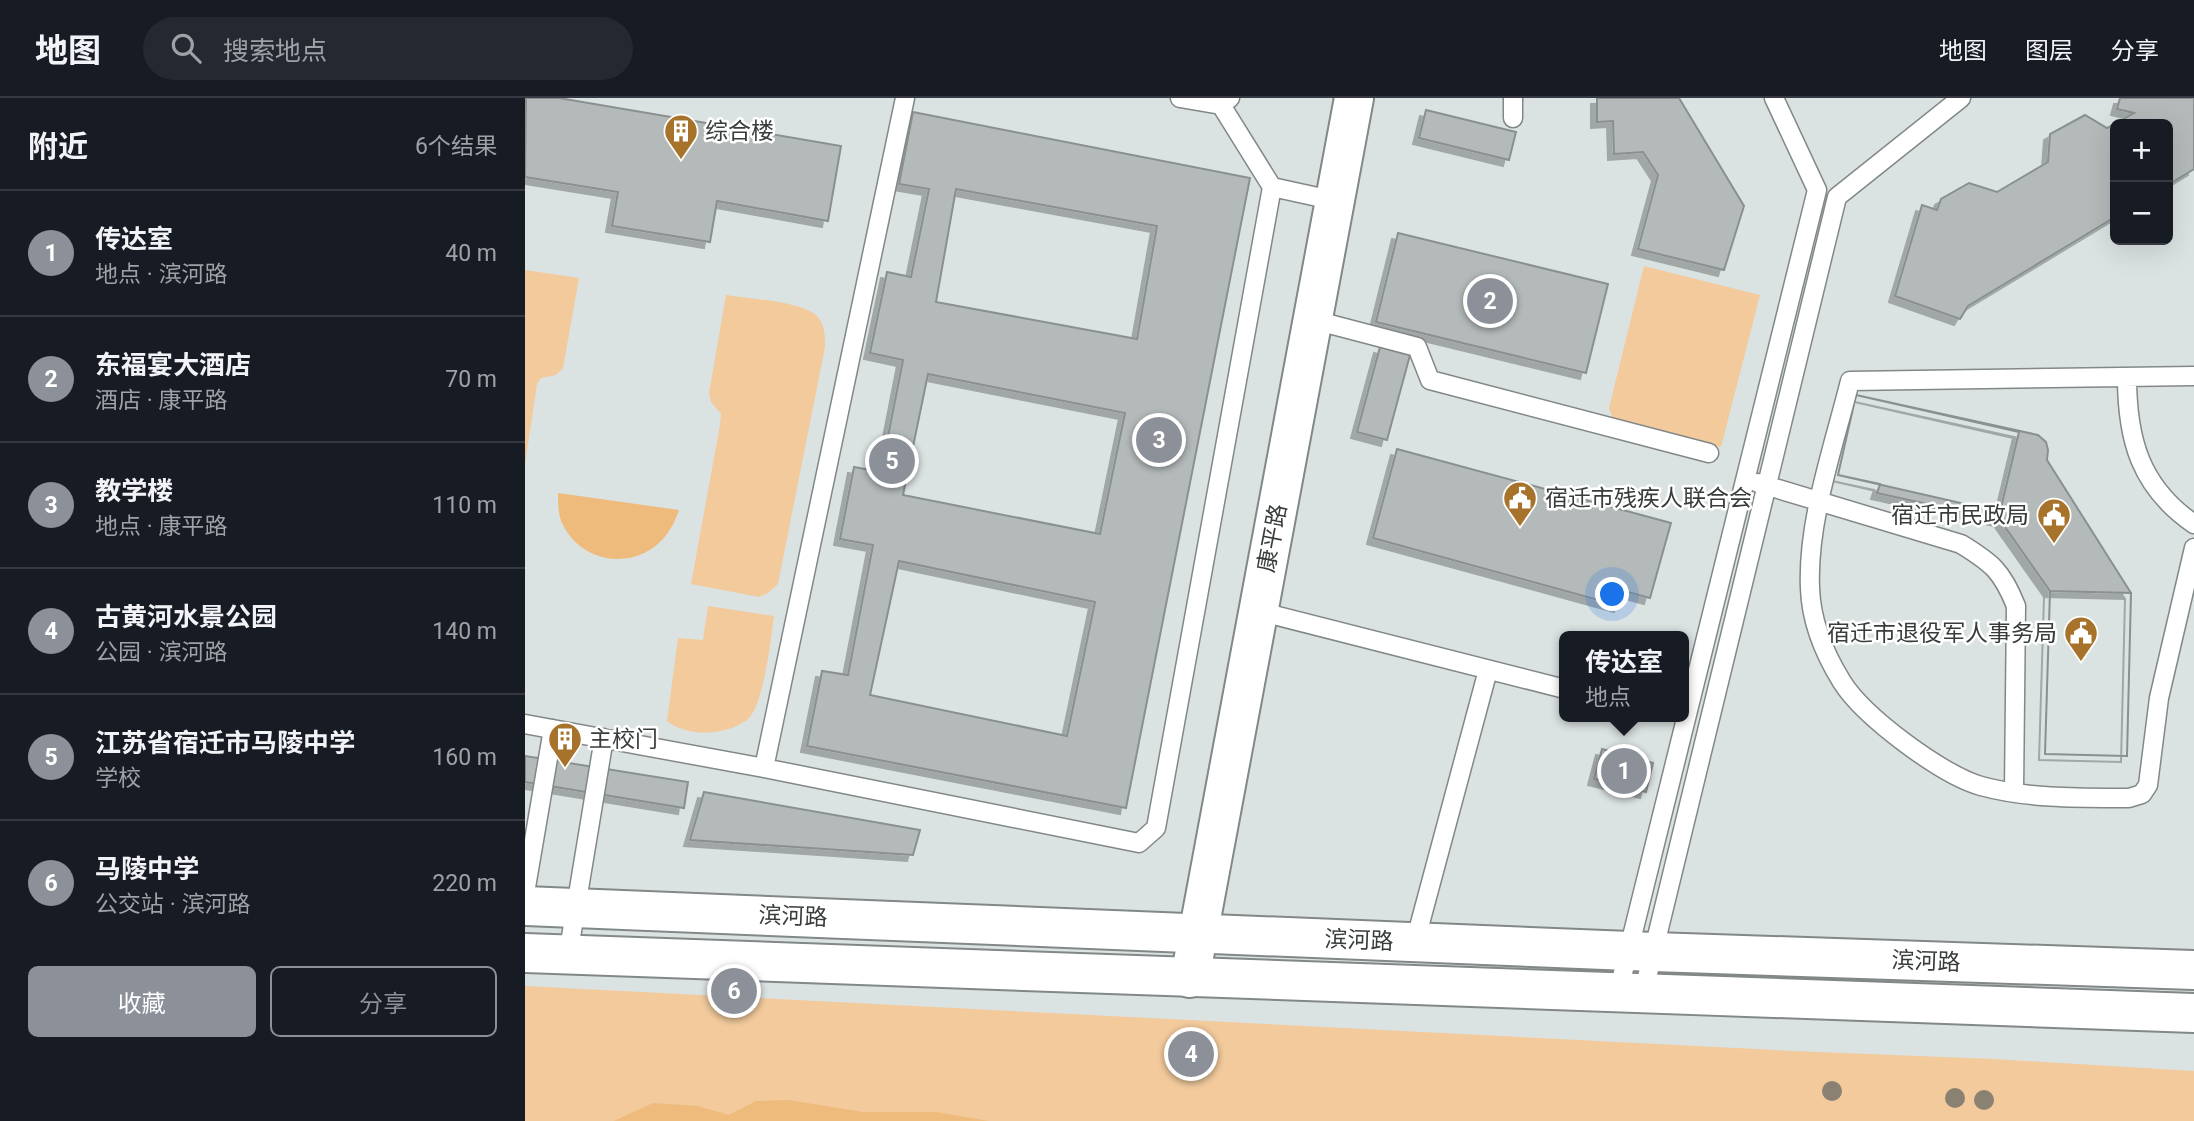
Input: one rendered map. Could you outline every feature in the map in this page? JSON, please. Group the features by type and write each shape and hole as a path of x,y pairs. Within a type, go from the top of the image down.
{"main road":[{"name":"康平路","path":"1190,978 1355,98"},
{"name":"滨河路","path":"525,906 1197,934 2194,970"},
{"name":"滨河路","path":"525,953 2194,1013"}],"lane":[{"path":"764,768 905,98"},
{"path":"525,724 764,768 1139,843 1156,828 1272,187 1225,102 1180,98"},
{"path":"1513,98 1513,118"},
{"path":"1689,700 1817,191 1774,98"},
{"path":"1631,994 1641,951 1676,860 1837,197 1961,98"},
{"path":"1272,187 1336,201"},
{"path":"1314,320 1417,347 1430,380 1709,453"},
{"path":"2194,376 1850,380 1820,500 1812,548 1812,619 1823,648 1844,685 1875,718 1943,769 1980,785 2014,792 2129,798 2142,794 2148,785 2159,698 2194,548"},
{"path":"2127,377 2127,409 2140,463 2173,510 2194,524"},
{"path":"1745,479 1961,544 1990,562 2007,583 2016,606 2014,792"},
{"path":"1258,611 1559,688"},
{"path":"1415,942 1488,670"},
{"path":"1631,994 1641,951 1650,854 1683,722"},
{"path":"525,893 553,729"},
{"path":"568,955 604,738"},
{"path":"1650,854 1676,860"}],"shaded area":[{"path":"1644,266 1760,295 1721,447 1613,418 1609,408"},
{"path":"525,270 579,278 563,368 556,375 541,378 537,384 525,464"},
{"path":"726,295 774,301 809,311 820,319 825,335 825,347 778,584 759,597 691,584 720,425 721,414 711,402 709,393"},
{"path":"558,493 679,510 669,531 656,546 642,554 612,559 584,549 572,539 560,518"},
{"path":"708,606 774,616 766,670 754,710 749,718 737,726 702,733 683,729 667,721 678,638 703,640"},
{"path":"525,986 2194,1071 2194,1121 525,1121"},
{"path":"788,1100 863,1112 936,1112 989,1121 614,1121 653,1103 698,1106 729,1115 756,1101"}],"building":[{"name":"综合楼","path":"526,98 559,98 841,146 828,221 717,201 710,242 612,226 618,192 525,177"},
{"path":"1597,98 1679,98 1744,206 1724,270 1638,249 1658,175 1643,152 1614,154 1613,121 1597,122"},
{"path":"2120,98 2194,98 2194,169 2173,182 2173,119 2123,119 2134,113 2117,109"},
{"path":"1426,110 1516,132 1509,160 1419,138"},
{"path":"913,112 1250,178 1126,808 807,746 822,671 848,675 873,545 840,539 854,467 881,472 903,360 870,353 887,272 911,277 929,189 899,184","holes":["956,189 1157,226 1137,339 936,302","928,374 1125,413 1100,534 903,495","899,561 1095,602 1067,736 870,695"]},
{"path":"2085,115 2107,128 2110,126 2110,220 1968,306 1960,319 1895,296 1922,205 1937,210 1941,199 1969,183 1997,192 2048,162 2050,134"},
{"path":"1398,233 1608,284 1586,373 1376,322"},
{"path":"1380,347 1410,355 1387,440 1357,432"},
{"path":"1856,395 2038,435 2046,442 2047,460 2131,593 2127,756 2045,754 2050,591 2000,520 1877,493 1880,484 1838,475"},
{"path":"1856,395 2019,432 2000,512 1838,475"},
{"path":"1397,449 1671,523 1650,598 1624,591 1620,606 1373,538"},
{"path":"2050,591 2131,593 2127,756 2045,754"},
{"path":"1602,749 1653,763 1646,792 1594,779"},
{"name":"主校门","path":"525,756 688,782 684,808 525,782"},
{"path":"704,792 920,830 913,855 690,840"}],"place":[{"name":"综合楼","path":"681,161"},
{"name":"东福宴大酒店","path":"1490,301"},
{"name":"教学楼","path":"1159,440"},
{"name":"江苏省宿迁市马陵中学","path":"892,461"},
{"name":"宿迁市残疾人联合会","path":"1520,528"},
{"name":"宿迁市民政局","path":"2054,545"},
{"name":"宿迁市退役军人事务局","path":"2081,663"},
{"name":"主校门","path":"565,769"},
{"name":"传达室","path":"1624,771"},
{"name":"马陵中学","path":"734,991"},
{"name":"古黄河水景公园","path":"1191,1054"}]}
